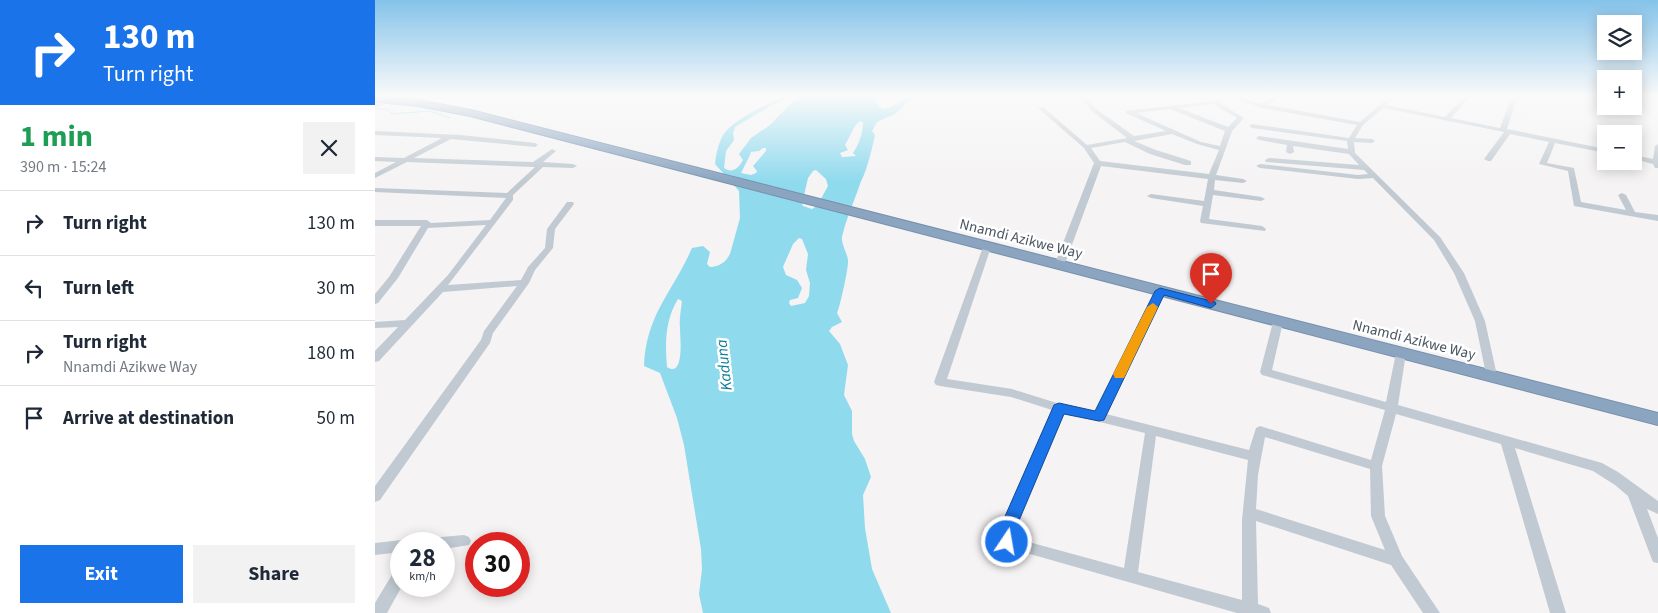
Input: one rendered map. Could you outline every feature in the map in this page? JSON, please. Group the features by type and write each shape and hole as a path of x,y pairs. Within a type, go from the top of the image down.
{"highway":[{"name":"Nnamdi Azikwe Way","path":"517,125 1658,419"},
{"name":"Nnamdi Azikwe Way","path":"533,125 709,173"},
{"name":"Nnamdi Azikwe Way","path":"878,217 1061,261 1658,412"}],"street":[{"path":"1060,125 1085,147 1098,163 1243,181"},
{"path":"1112,125 1129,139 1153,152 1188,163"},
{"path":"1155,125 1199,143 1223,149"},
{"path":"1215,125 1229,130"},
{"path":"1235,125 1229,130 1212,177 1204,221 1262,229"},
{"path":"1361,125 1351,140 1352,152 1365,168 1415,215 1437,240 1459,273 1480,321 1490,371"},
{"path":"1475,125 1597,149"},
{"path":"1488,159 1506,131 1507,125"},
{"path":"1252,126 1351,140 1372,141"},
{"path":"1085,147 1171,132"},
{"path":"375,133 450,136 535,145"},
{"path":"375,176 450,136"},
{"path":"1259,138 1352,152"},
{"path":"1553,140 1543,164 1571,170 1577,204 1658,218"},
{"path":"1290,143 1290,152"},
{"path":"1642,160 1657,165 1658,146"},
{"path":"375,358 460,267 510,198 509,195 552,150"},
{"path":"375,159 573,166"},
{"path":"1061,261 1098,163"},
{"path":"1365,168 1260,163 1348,176 1373,176"},
{"path":"375,190 509,195"},
{"path":"1210,192 1261,199"},
{"path":"1151,196 1207,204"},
{"path":"1622,196 1632,214"},
{"path":"375,496 486,341 488,333 524,283 531,268 549,248 551,229 570,204"},
{"path":"375,222 427,223 426,226"},
{"path":"426,226 492,222"},
{"path":"375,301 393,278 426,226"},
{"path":"987,247 940,382 1012,394 1059,408 1099,416 1151,432 1253,456"},
{"path":"439,289 524,283"},
{"path":"1099,416 1160,291"},
{"path":"1278,322 1266,372 1597,467 1615,476 1635,496 1658,508"},
{"path":"375,325 407,323"},
{"path":"1401,353 1391,409 1376,466 1377,516 1396,560 1431,613"},
{"path":"1059,408 1007,530 1007,542 1257,611 1250,512 1253,456 1260,431 1376,466"},
{"path":"1130,576 1151,432"},
{"path":"1507,442 1558,613"},
{"path":"1635,496 1658,557"},
{"path":"1250,512 1396,560"},
{"path":"455,542 465,541"},
{"path":"375,549 390,547"},
{"path":"378,613 390,592"}],"water":[{"name":"Kaduna","path":"733,125 739,125 735,127 733,133 734,140 726,151 724,168 727,170 737,168 743,160 739,154 751,138 770,125 856,125 845,145 848,150 840,153 842,157 856,156 853,153 860,138 863,125 876,125 872,131 875,135 869,159 842,237 848,260 837,313 842,322 832,327 829,331 840,344 848,365 844,395 852,411 852,434 865,459 871,477 863,495 865,528 872,569 891,613 703,613 699,594 702,569 701,549 684,445 677,418 660,373 644,366 646,348 655,317 692,248 703,246 710,252 707,264 710,267 722,264 730,254 740,218 739,191 715,164 722,137","holes":["766,148 766,151 753,166 757,171 756,173 751,175 741,173 750,152 759,151","816,170 826,179 828,186 817,206 812,209 802,204 808,178","799,238 802,239 808,254 806,270 810,283 809,296 805,303 791,306 790,300 798,298 802,288 797,280 786,275 783,267 793,244","678,299 682,301 680,355 677,367 673,369 667,367 666,341 668,324"]}],"slow traffic":[{"path":"1120,374 1153,307"}],"route":[{"path":"1007,542 1007,530 1059,408 1099,416 1160,291 1211,304"}]}
